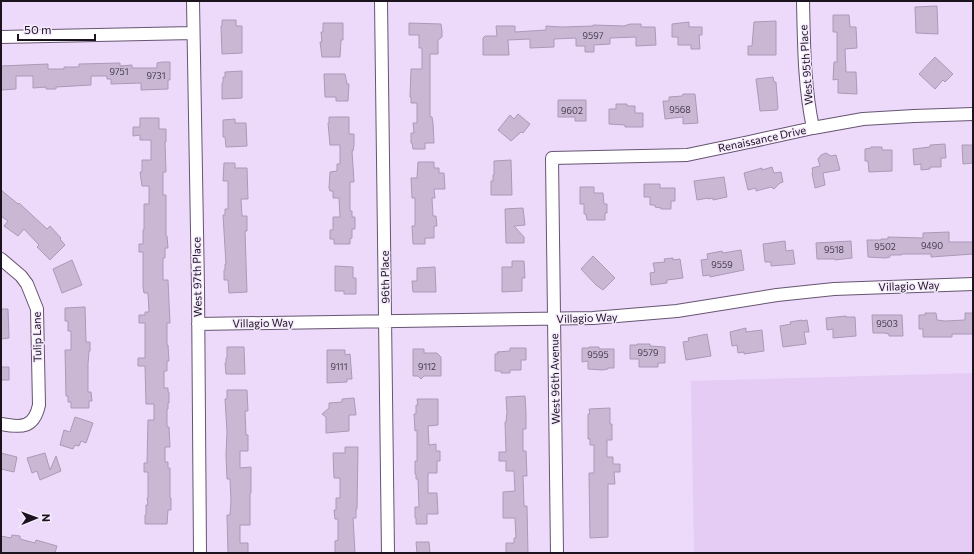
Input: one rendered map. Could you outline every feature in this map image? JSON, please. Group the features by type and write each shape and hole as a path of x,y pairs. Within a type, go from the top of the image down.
{"street":[{"name":"West 97th Place","path":"193,1 200,553"},
{"name":"96th Place","path":"381,1 388,553"},
{"name":"West 95th Place","path":"803,1 805,81 813,128"},
{"path":"1,37 193,33"},
{"name":"Renaissance Drive","path":"552,158 687,155 813,128 879,118 973,114"},
{"name":"West 96th Avenue","path":"552,158 557,553"},
{"name":"Tulip Lane","path":"1,259 22,277 31,291 37,309 39,405 37,416 32,422 24,426 1,424"},
{"name":"Villagio Way","path":"198,324 615,317 677,311 778,295 834,289 973,284"}],"shaded area":[{"path":"973,373 973,553 694,553 691,381"}],"building":[{"path":"937,6 938,34 916,33 915,7"},
{"path":"833,15 849,15 850,27 856,27 857,48 845,49 846,72 856,72 857,94 838,93 838,79 833,80 834,62 837,62 837,32 833,32"},
{"path":"222,20 236,20 236,26 242,26 242,53 222,54"},
{"path":"776,21 776,55 748,55 748,46 752,46 754,22"},
{"path":"689,22 689,27 702,27 702,35 699,35 700,49 691,49 691,45 678,45 678,37 672,37 672,24"},
{"path":"323,23 343,23 343,40 341,40 340,57 322,57 320,42 322,42 321,32 323,32"},
{"path":"409,23 441,24 442,31 442,37 438,40 438,54 430,54 430,117 432,117 433,123 434,143 425,143 425,149 413,149 411,143 411,133 414,133 413,123 417,123 417,103 411,103 411,69 422,69 422,48 419,48 419,35 409,35"},
{"path":"630,24 641,24 641,27 655,27 656,45 636,46 636,37 610,38 610,44 594,45 594,52 585,52 585,46 576,46 576,38 554,39 554,47 530,48 530,39 508,40 509,55 483,55 483,38 485,36 497,36 496,26 515,26 515,32 546,30 546,26 624,26"},
{"path":"935,57 953,74 945,82 943,80 935,89 919,74"},
{"path":"170,62 170,80 168,80 168,89 141,90 141,83 111,84 111,79 107,79 107,76 91,76 91,85 56,87 56,89 46,89 46,87 33,88 33,76 16,76 16,89 1,90 1,66 48,64 48,69 64,69 64,67 79,67 79,64 120,63 120,66 132,65 132,68 157,68 157,63"},
{"path":"242,71 242,98 222,99 222,83 223,77 225,77 225,72"},
{"path":"324,74 345,74 347,84 349,84 348,101 336,101 336,97 325,97"},
{"path":"773,77 774,82 776,82 778,108 777,110 760,111 756,79"},
{"path":"683,94 695,94 698,123 683,124 683,117 665,119 663,101 669,101 669,97 682,96"},
{"path":"558,100 586,100 586,121 575,121 575,117 558,117"},
{"path":"616,104 635,106 635,113 643,113 643,127 625,127 625,125 609,124 609,109 616,109"},
{"path":"518,114 530,124 523,133 521,132 511,141 498,130 510,115 514,119"},
{"path":"329,117 349,117 349,134 354,134 354,145 352,151 354,182 350,182 350,211 352,211 352,217 355,217 355,229 352,229 350,244 334,244 334,239 330,239 330,230 333,230 333,217 340,217 339,198 333,198 333,191 330,191 329,188 330,172 337,171 337,164 340,164 340,145 330,145 328,123"},
{"path":"140,118 159,118 159,129 166,129 166,172 163,172 163,195 166,195 166,236 168,248 165,248 165,258 163,258 163,280 168,280 170,323 167,323 169,361 167,361 167,371 164,371 164,388 168,388 169,392 167,427 169,427 170,447 165,447 165,462 168,462 168,468 170,468 171,498 171,510 168,510 167,524 145,524 146,505 148,505 148,472 144,472 144,463 147,463 148,420 154,420 154,404 146,404 145,366 138,366 138,358 145,358 145,323 139,323 139,315 145,315 145,312 149,312 148,293 144,293 143,287 143,252 139,252 139,244 143,244 144,204 149,204 149,186 142,186 140,172 142,172 142,160 151,160 151,140 140,140 140,135 133,136 133,127 140,127"},
{"path":"235,119 235,123 246,123 247,146 226,147 225,137 223,137 223,120"},
{"path":"945,144 946,158 941,158 941,167 930,167 930,169 921,170 921,164 914,165 913,149 930,147 930,145"},
{"path":"962,145 973,145 973,163 963,164"},
{"path":"871,147 882,147 882,150 892,150 892,171 869,172 868,161 865,161 865,149"},
{"path":"826,153 831,156 836,155 840,170 823,173 825,185 815,188 812,168 820,166 818,159 821,155"},
{"path":"511,160 512,195 491,195 491,181 493,181 494,175 494,161"},
{"path":"418,162 434,162 434,168 439,168 439,173 444,173 445,189 434,189 435,198 432,198 433,216 436,216 437,226 434,226 434,238 425,238 425,244 413,244 412,226 415,226 415,198 412,198 411,178 417,178"},
{"path":"224,163 235,163 235,168 247,168 248,199 241,199 242,216 247,216 247,231 245,231 247,292 229,293 228,280 224,280 224,270 226,264 223,215 225,215 225,209 228,209 228,181 223,181"},
{"path":"772,167 774,173 781,172 783,182 774,189 771,187 756,191 756,188 748,190 744,173"},
{"path":"724,177 727,197 713,200 713,198 708,198 697,200 694,181"},
{"path":"644,184 660,184 660,188 675,188 675,201 671,201 671,209 661,209 655,207 655,205 650,205 650,197 644,197"},
{"path":"580,187 594,187 594,193 603,193 604,204 607,204 605,220 587,220 586,214 584,214 584,204 580,204"},
{"path":"1,190 18,204 19,203 47,229 50,226 61,238 60,239 65,245 50,260 37,247 39,245 24,229 18,236 4,226 8,221 1,216"},
{"path":"523,208 525,225 514,226 524,237 524,243 506,243 505,209"},
{"path":"949,232 949,242 973,242 973,254 931,257 931,254 903,254 890,255 890,257 886,258 868,257 867,240 888,239 888,237 923,238 923,233"},
{"path":"785,241 786,251 793,250 795,264 771,266 771,262 765,262 763,244"},
{"path":"851,241 852,258 835,260 817,259 816,243"},
{"path":"741,250 744,270 710,277 710,275 703,276 701,260 708,259 707,254 722,251 723,253"},
{"path":"593,256 615,278 603,290 596,285 581,269"},
{"path":"673,258 673,260 680,259 683,278 667,280 667,283 651,285 650,273 655,272 653,263 665,262 664,259"},
{"path":"72,260 82,285 62,293 53,269"},
{"path":"512,261 524,261 525,278 522,278 522,291 502,292 502,267 512,267"},
{"path":"335,266 353,267 353,278 356,278 356,294 344,294 344,291 335,291"},
{"path":"435,267 436,292 413,292 412,281 417,281 417,268"},
{"path":"85,307 86,342 90,342 88,392 91,392 92,401 89,401 89,408 71,408 71,402 68,402 68,396 66,396 65,350 71,350 71,331 68,331 68,321 65,321 65,308"},
{"path":"1,309 8,309 9,338 1,339"},
{"path":"925,313 936,313 937,320 945,321 965,320 965,313 973,313 973,334 952,334 952,337 923,337 923,329 919,329 919,315 925,315"},
{"path":"872,315 902,315 903,336 889,336 889,334 884,333 873,333"},
{"path":"846,316 855,317 856,336 833,338 833,329 827,330 826,318"},
{"path":"807,320 809,332 804,332 806,344 783,347 780,326 791,324 790,322"},
{"path":"746,328 746,332 762,330 764,351 744,354 744,352 738,353 737,345 732,346 730,332"},
{"path":"707,334 711,356 686,360 683,342 689,341 688,338"},
{"path":"650,344 650,346 665,347 665,363 658,363 658,367 639,367 639,359 630,359 630,345"},
{"path":"227,347 244,347 245,374 226,374 225,363 227,358"},
{"path":"589,347 614,349 614,368 602,370 588,369 588,361 582,362 582,348"},
{"path":"510,348 526,348 526,360 521,360 521,370 510,370 510,373 495,371 495,354 498,354 497,352 510,351"},
{"path":"413,349 424,349 424,353 437,353 441,357 441,376 424,376 421,379 418,376 413,376"},
{"path":"327,350 345,350 345,355 350,354 352,379 347,379 347,382 327,383"},
{"path":"1,367 9,367 9,380 1,380"},
{"path":"227,390 247,390 248,411 245,411 248,451 240,451 240,468 251,467 250,525 240,525 240,543 248,543 248,553 228,553 227,515 230,515 231,501 230,479 227,479 226,455 227,432 225,399 227,399"},
{"path":"525,396 526,429 523,429 523,451 526,451 527,476 523,476 524,506 527,506 528,553 506,553 506,543 514,543 514,538 516,538 515,518 503,518 503,492 515,491 514,471 506,471 506,461 499,461 499,452 506,452 506,397"},
{"path":"354,398 356,415 349,415 349,431 326,433 326,417 322,414 329,408 329,403 342,402 342,399"},
{"path":"417,399 438,399 438,425 428,426 429,445 436,444 436,451 440,451 440,461 437,461 437,473 428,473 428,493 437,493 438,514 427,514 427,524 416,524 415,518 415,507 419,507 418,479 416,479 415,474 415,461 417,461 417,430 415,431 414,414 416,414 416,405 418,405"},
{"path":"610,408 612,440 607,440 607,457 613,457 613,464 620,464 620,472 614,472 615,484 608,484 608,537 590,538 589,473 594,473 594,445 590,445 590,439 588,439 588,414 590,414 589,409"},
{"path":"75,417 93,423 86,443 81,441 79,446 75,445 73,449 60,445 64,430 70,432"},
{"path":"345,447 358,447 357,509 356,518 353,518 355,553 335,553 335,541 338,540 338,519 335,519 334,510 336,510 336,498 340,498 340,478 334,478 333,453 345,453"},
{"path":"1,453 17,457 14,472 1,469"},
{"path":"45,453 50,470 56,456 61,471 40,480 37,471 32,473 27,458"},
{"path":"12,535 20,536 20,539 35,543 36,540 57,546 55,553 1,553 1,536 11,538"},
{"path":"416,542 429,542 430,553 417,553"}]}
